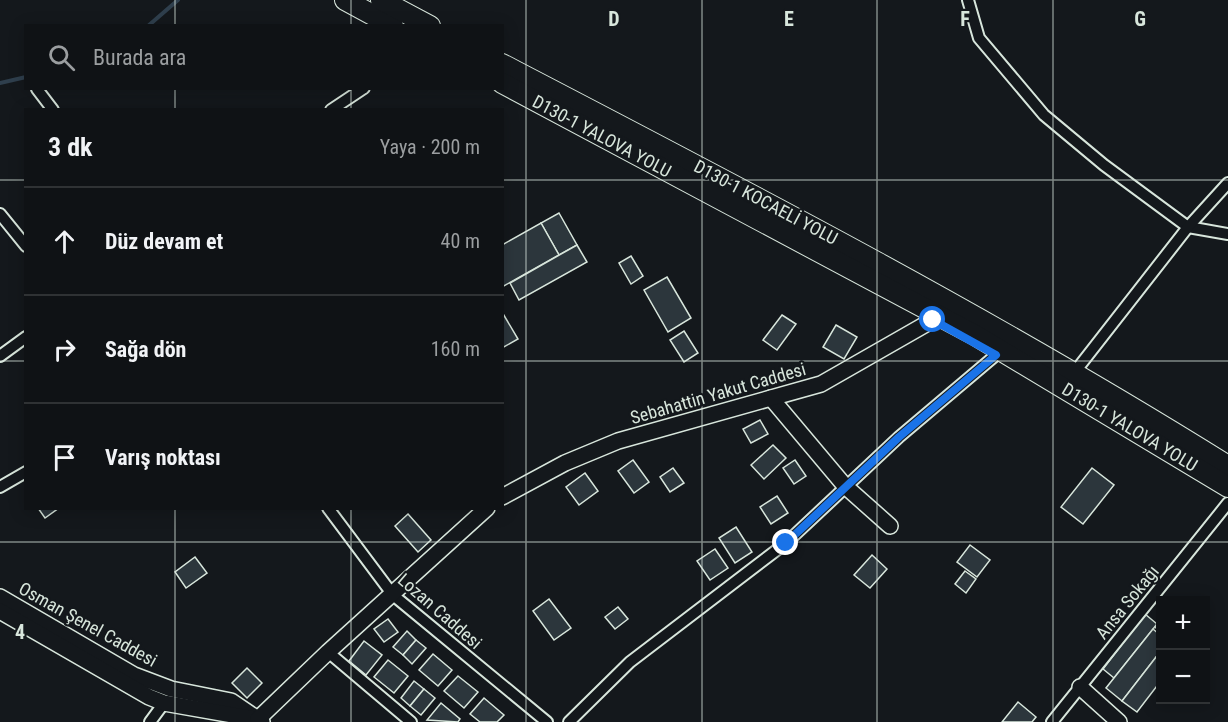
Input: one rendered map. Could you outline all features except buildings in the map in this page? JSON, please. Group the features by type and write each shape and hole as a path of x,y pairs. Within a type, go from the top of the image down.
{"highway":[{"path":"345,0 389,24"},
{"path":"381,0 426,24"},
{"name":"D130-1 KOCAELİ YOLU","path":"504,65 790,214 1029,357"},
{"name":"D130-1 YALOVA YOLU","path":"504,84 936,318 1029,357 1228,487"},
{"path":"1029,357 1074,373 1228,465"}],"street":[{"path":"968,0 979,38 1044,115 1104,165 1188,227 1228,234"},
{"path":"38,90 51,108"},
{"path":"334,108 361,90"},
{"path":"1074,373 1188,227 1228,183"},
{"path":"0,214 24,244"},
{"path":"936,318 1228,497"},
{"name":"Sebahattin Yakut Caddesi","path":"504,496 532,479 592,450 835,378 936,318"},
{"path":"0,356 24,338"},
{"path":"569,722 630,662 786,543 845,486 996,355"},
{"path":"771,398 845,486 890,526"},
{"path":"0,487 24,473"},
{"name":"Ansa Sokağı","path":"1052,722 1228,503"},
{"name":"Lozan Caddesi","path":"329,510 393,595 547,722"},
{"path":"260,721 328,652 485,510"},
{"name":"Osman Şenel Caddesi","path":"0,597 134,675 171,689 231,701 260,721"},
{"name":"Osman Şenel Caddesi","path":"0,611 149,697 164,703 260,721"},
{"path":"328,652 411,722"},
{"path":"1080,687 1119,722"},
{"path":"150,722 164,703"}],"waterway":[{"path":"150,24 178,0"},
{"path":"0,83 24,77"}],"route":[{"path":"786,543 899,437 996,355 933,320"}]}
